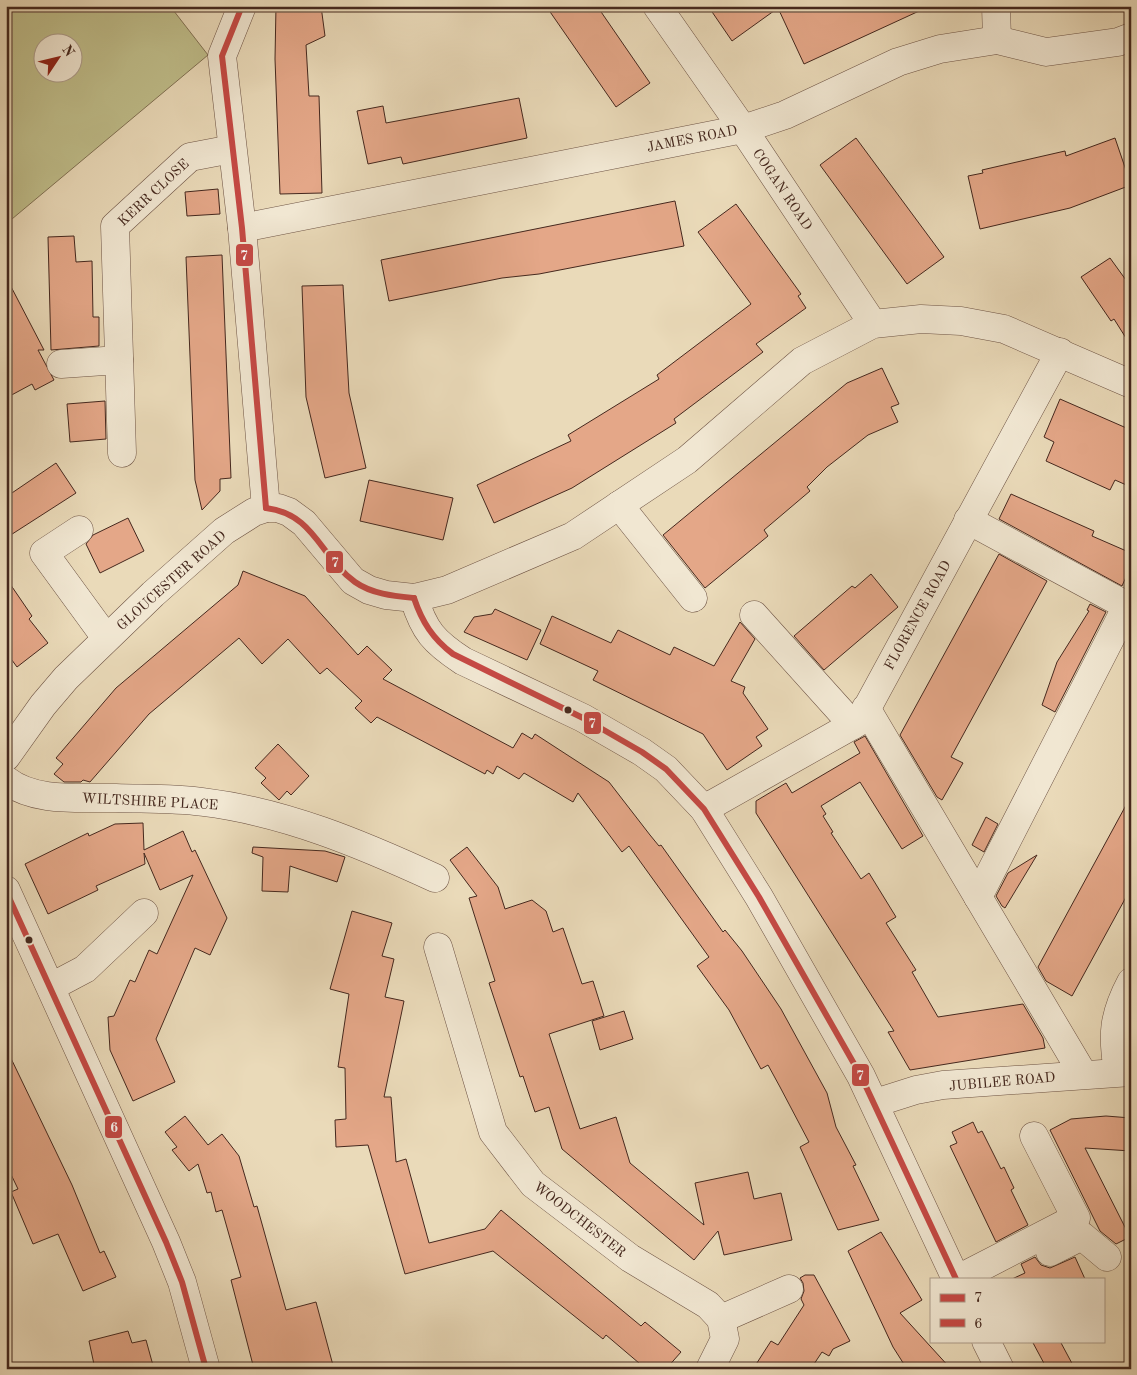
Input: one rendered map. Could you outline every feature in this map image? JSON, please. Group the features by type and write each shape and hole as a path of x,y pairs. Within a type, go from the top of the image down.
{"street":[{"path":"242,6 222,56 242,228 266,508 278,508 289,512 304,523 353,581 386,595 414,598 447,590 572,536 687,460 802,361 873,324 921,319 961,321 1004,329 1131,384"},
{"name":"COGAN ROAD","path":"657,6 742,128 873,324"},
{"path":"996,6 997,40"},
{"name":"JAMES ROAD","path":"242,228 742,128 785,114 898,62 940,49 997,40 1046,52 1118,42 1131,37"},
{"name":"KERR CLOSE","path":"122,453 115,226 190,157 232,148"},
{"name":"FLORENCE ROAD","path":"860,716 1060,352"},
{"path":"61,364 119,360"},
{"path":"619,505 693,598"},
{"name":"GLOUCESTER ROAD","path":"6,756 54,690 106,638 209,543 244,517 266,508"},
{"path":"968,520 1129,607 978,897"},
{"path":"79,530 44,553 106,638"},
{"path":"414,598 423,624 445,649 463,661 583,718 642,752 672,774 704,809 759,897 874,1103 957,1278"},
{"path":"754,615 860,716 978,897 1083,1074"},
{"path":"704,809 860,716"},
{"name":"WILTSHIRE PLACE","path":"6,780 14,786 41,795 193,801 248,810 304,825 364,845 435,878"},
{"path":"6,890 182,1282 206,1369"},
{"path":"51,987 85,969 144,913"},
{"name":"WOODCHESTER","path":"438,947 493,1132 510,1157 533,1184 630,1258 708,1305 721,1319"},
{"path":"1124,1072 1114,1027 1117,1012 1131,982"},
{"name":"JUBILEE ROAD","path":"874,1103 916,1090 943,1085 1124,1072"},
{"path":"959,1278 1076,1218 1034,1136"},
{"path":"997,1278 1082,1236 1107,1257"},
{"path":"710,1369 725,1339 721,1319 789,1289"},
{"path":"986,1342 1000,1369"}],"shaded area":[{"path":"6,6 170,6 208,55 6,224"}],"building":[{"path":"276,6 321,6 325,36 306,45 309,96 319,96 322,193 280,194 275,59"},
{"path":"546,6 597,6 650,83 616,107"},
{"path":"708,6 930,6 804,64 778,8 732,41"},
{"path":"519,98 527,138 403,164 401,157 368,164 357,111 383,106 386,123"},
{"path":"856,138 944,257 907,284 820,165"},
{"path":"1115,138 1131,185 1070,208 980,229 968,176 983,173 982,170 1065,151 1066,156"},
{"path":"218,189 220,214 187,216 185,192"},
{"path":"675,201 684,246 539,274 502,278 389,301 381,260"},
{"path":"736,204 801,294 798,296 806,308 756,344 763,352 674,419 676,423 572,488 494,523 477,485 571,441 568,435 659,379 657,375 751,304 698,232"},
{"path":"74,236 76,262 92,261 93,317 99,317 99,346 51,350 48,237"},
{"path":"222,255 231,478 220,479 220,491 202,510 195,480 186,257"},
{"path":"1110,258 1131,287 1131,346 1114,319 1111,321 1081,277"},
{"path":"6,277 44,350 38,350 54,380 35,390 32,384 6,398"},
{"path":"343,285 349,393 366,468 325,478 306,397 302,286"},
{"path":"882,368 899,404 891,407 898,422 868,435 827,467 807,487 810,491 764,530 768,536 705,588 663,535 847,383"},
{"path":"1060,399 1131,430 1131,487 1115,480 1110,490 1046,461 1054,442 1044,437"},
{"path":"105,401 106,439 70,442 67,404"},
{"path":"56,463 76,493 6,538 6,497"},
{"path":"369,480 453,498 443,540 360,521"},
{"path":"1011,494 1094,531 1092,536 1131,553 1131,566 1122,586 999,519"},
{"path":"128,518 144,551 100,573 86,544 93,535"},
{"path":"999,554 1047,581 951,757 963,763 942,800 937,797 900,735"},
{"path":"243,571 305,596 358,655 367,646 392,670 383,679 513,748 522,733 532,739 535,734 609,782 659,846 661,845 723,932 725,930 742,951 781,1009 827,1093 836,1127 856,1165 853,1166 879,1220 838,1230 800,1147 809,1142 780,1087 768,1065 761,1069 729,1010 697,966 709,957 629,846 622,852 578,793 573,802 524,773 519,779 497,766 493,774 487,770 485,774 377,717 371,723 355,708 362,701 327,668 320,674 288,639 262,664 239,638 149,714 90,782 83,780 81,782 64,782 54,774 63,764 56,758 116,688 238,585"},
{"path":"871,574 898,607 824,670 794,636 852,586 855,588"},
{"path":"6,578 32,616 29,619 48,643 17,667 6,652"},
{"path":"1090,604 1106,612 1055,712 1042,705 1057,662 1089,611 1087,610"},
{"path":"495,609 541,630 527,660 464,632 474,617 492,614"},
{"path":"552,616 611,643 618,630 670,655 674,647 714,666 740,622 755,639 731,681 745,687 743,693 768,729 756,737 762,746 727,770 703,734 593,680 598,671 540,644"},
{"path":"865,736 923,836 902,849 860,782 821,806 826,814 823,816 833,832 831,833 861,879 869,873 896,917 886,923 916,970 912,972 938,1017 1023,1004 1043,1038 1045,1048 910,1070 888,1032 894,1031 756,813 756,801 786,783 792,793 860,753 854,742"},
{"path":"278,744 309,776 291,795 287,791 279,800 261,783 266,778 255,768"},
{"path":"1131,796 1131,888 1072,996 1046,981 1038,967"},
{"path":"986,817 998,824 984,852 972,845"},
{"path":"143,823 144,850 183,831 192,852 195,850 227,918 210,955 195,948 156,1039 175,1082 133,1101 110,1050 108,1017 114,1016 130,980 135,982 149,950 157,954 193,875 160,890 144,853 145,864 96,886 98,890 48,914 25,864 88,833 89,836 115,824"},
{"path":"253,847 325,851 345,857 337,882 290,866 288,892 262,891 263,857 252,853"},
{"path":"467,847 498,887 505,909 532,900 546,911 553,932 563,928 582,984 593,981 604,1016 549,1034 580,1129 616,1117 630,1163 704,1225 695,1183 748,1172 754,1199 781,1193 792,1240 724,1255 718,1231 694,1260 562,1149 549,1107 535,1112 523,1076 520,1077 489,983 495,981 469,898 477,896 450,860"},
{"path":"1037,855 1005,908 996,896 1008,873"},
{"path":"352,911 392,923 382,956 394,959 385,997 404,1001 384,1097 391,1097 396,1162 406,1159 429,1243 485,1229 501,1210 641,1326 645,1322 681,1352 666,1369 646,1369 606,1335 603,1339 493,1251 405,1274 368,1145 336,1147 335,1120 346,1119 345,1068 338,1067 349,994 330,989"},
{"path":"624,1011 633,1039 600,1050 592,1021"},
{"path":"6,1048 72,1185 100,1253 104,1251 116,1277 83,1291 58,1234 33,1244 11,1192 18,1189 6,1164"},
{"path":"185,1116 208,1145 222,1134 239,1156 254,1207 257,1206 286,1310 316,1302 334,1369 254,1369 231,1280 241,1277 222,1210 216,1212 211,1192 207,1193 198,1164 189,1171 172,1150 177,1147 165,1132"},
{"path":"1106,1116 1131,1118 1131,1151 1085,1148 1130,1237 1116,1244 1100,1231 1050,1130 1071,1119"},
{"path":"973,1122 978,1133 982,1131 1001,1169 1004,1167 1014,1188 1011,1190 1028,1225 996,1242 950,1146 957,1143 952,1132"},
{"path":"881,1232 922,1300 900,1313 951,1369 907,1369 893,1347 848,1251"},
{"path":"1035,1257 1041,1265 1050,1268 1075,1257 1085,1278 1014,1278 1025,1273 1021,1264"},
{"path":"805,1275 814,1275 850,1341 833,1349 829,1356 822,1352 812,1367 814,1369 753,1369 771,1341 778,1345 804,1305 801,1299 804,1291 803,1283 800,1278"},
{"path":"128,1331 132,1343 146,1340 154,1369 95,1369 89,1341"},
{"path":"1033,1342 1061,1342 1075,1369 1047,1369"}],"transit line":[{"name":"7","path":"242,6 222,56 242,228 266,508"},
{"name":"7","path":"266,508 282,512 306,527 333,561 355,582 383,594 414,598"},
{"name":"7","path":"414,598 429,629 453,654 583,718 642,752 666,769 704,809 759,897 861,1076 956,1278"},
{"name":"6","path":"6,891 166,1242 182,1282 206,1369"}]}
